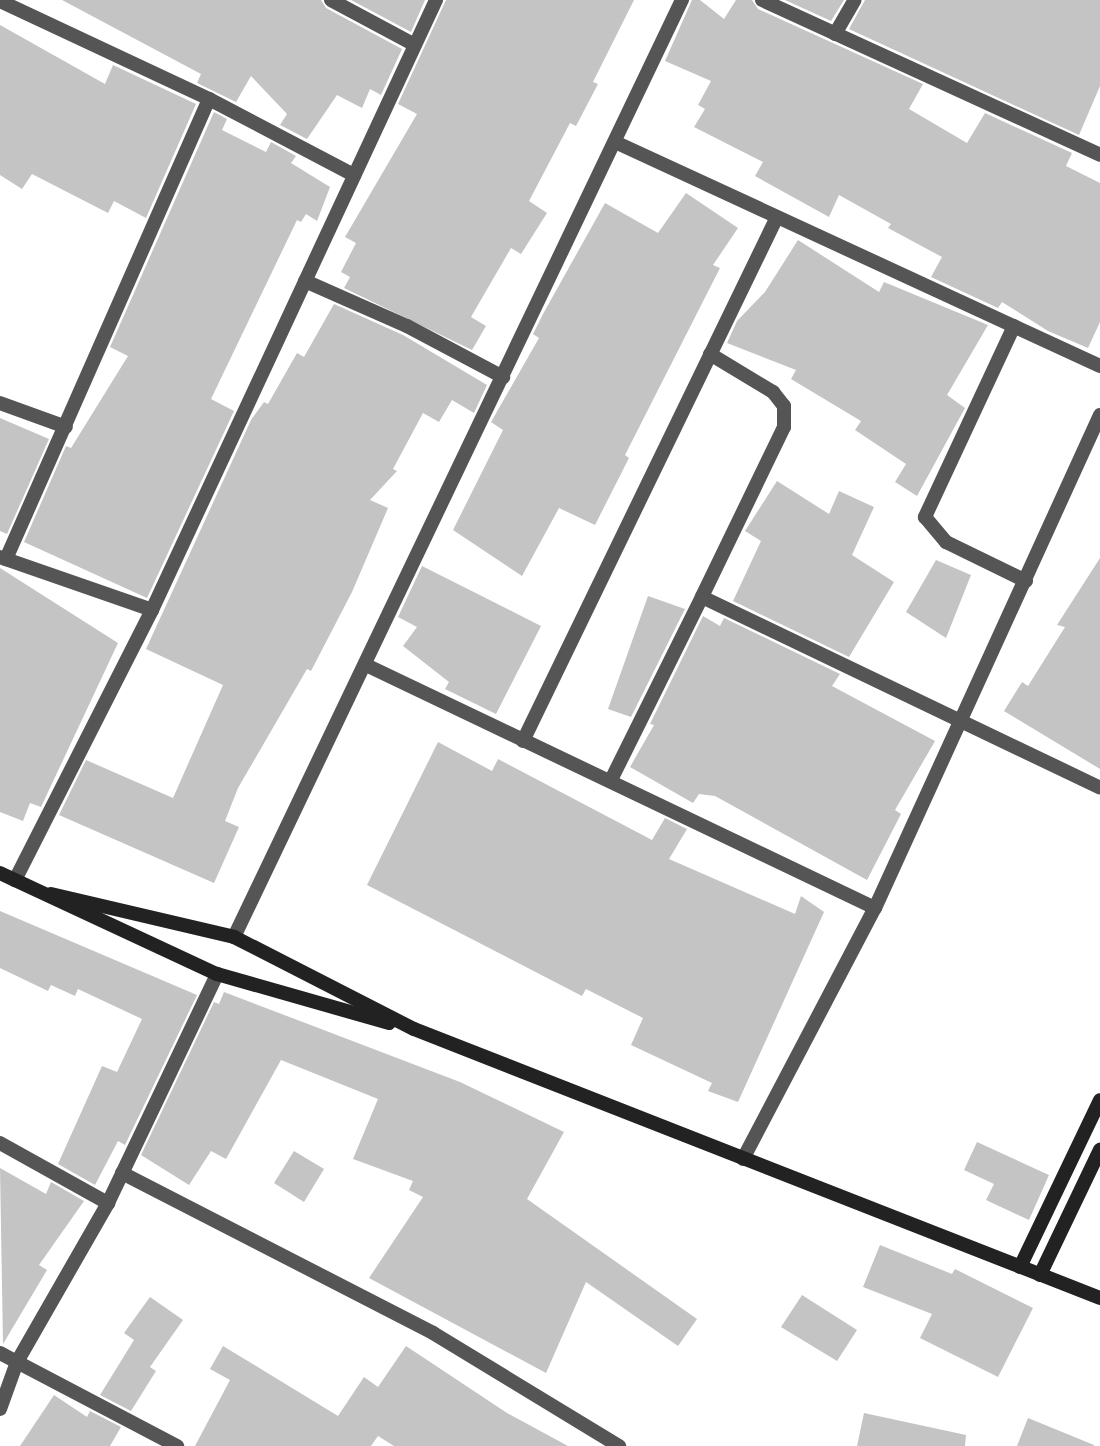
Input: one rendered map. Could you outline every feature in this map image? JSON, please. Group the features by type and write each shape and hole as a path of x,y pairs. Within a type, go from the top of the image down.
{"street":[{"path":"331,0 415,45"},
{"path":"15,880 152,610 436,0"},
{"path":"234,937 682,0"},
{"path":"762,0 1099,151"},
{"path":"835,34 855,0"},
{"path":"0,1 209,99 354,176"},
{"path":"152,610 3,558 66,427 209,99"},
{"path":"615,142 1100,366"},
{"path":"523,741 777,216"},
{"path":"305,281 407,326 503,377"},
{"path":"1014,326 925,517 946,542 1026,581"},
{"path":"611,780 784,427 784,406 773,392 710,354"},
{"path":"0,403 66,427"},
{"path":"743,1159 875,908 963,723 1100,415"},
{"path":"702,597 1100,788"},
{"path":"366,665 875,908"},
{"path":"0,873 51,894 217,974 414,1030 1100,1298"},
{"path":"51,894 234,937 414,1030"},
{"path":"0,1409 17,1362 108,1203 217,974"},
{"path":"1020,1266 1100,1100"},
{"path":"0,1143 108,1203"},
{"path":"1040,1275 1100,1150"},
{"path":"122,1173 433,1333 619,1446"},
{"path":"0,1353 177,1446"}],"building":[{"path":"62,0 321,0 326,8 402,49 381,95 370,89 362,108 337,95 307,139 280,125 287,114 251,76 236,102 197,83 201,74"},
{"path":"351,0 425,0 411,32"},
{"path":"446,0 634,0 593,82 598,84 576,126 570,123 529,201 547,213 521,254 511,248 471,317 486,326 472,350 344,288 350,277 341,272 356,243 345,237 417,114 398,104"},
{"path":"692,0 700,0 724,19 736,0 752,0 758,9 923,84 909,109 967,143 985,113 1072,153 1066,166 1100,183 1100,322 1088,348 1048,331 1002,302 998,308 931,277 942,257 888,228 891,224 839,195 829,217 755,176 763,162 694,127 705,109 698,105 711,81 665,61"},
{"path":"785,0 844,0 831,21"},
{"path":"865,0 1100,0 1100,86 1079,135 849,29"},
{"path":"0,25 105,84 113,65 196,104 146,218 114,201 108,213 32,174 22,189 0,175"},
{"path":"214,112 227,119 222,130 266,152 271,142 296,156 291,163 330,187 317,221 306,214 301,222 297,220 211,399 234,411 147,598 24,542 66,446 71,448 128,356 110,347"},
{"path":"686,193 738,228 713,265 720,268 625,455 629,458 595,525 559,508 522,576 453,530 503,430 491,422 539,338 533,334 605,203 658,233"},
{"path":"798,240 879,292 884,282 988,325 947,395 965,408 917,496 895,482 906,464 855,430 861,421 791,379 796,370 727,343 737,321 765,292"},
{"path":"334,304 403,335 487,385 474,413 452,400 439,422 423,413 393,469 397,471 370,500 388,508 352,592 311,671 307,669 238,788 225,821 239,827 214,883 59,815 86,760 173,798 223,685 146,649 251,420 264,402 268,404 297,353 304,357"},
{"path":"0,418 49,439 7,534 0,531"},
{"path":"777,481 829,514 839,491 874,507 852,555 894,582 849,657 733,601 761,541 745,531"},
{"path":"1100,558 1100,769 1004,711 1022,682 1028,686 1065,627 1057,625"},
{"path":"936,560 971,575 946,638 906,612"},
{"path":"422,566 541,626 496,714 445,689 449,682 403,646 417,627 398,617"},
{"path":"0,568 118,643 41,807 30,803 23,821 0,812"},
{"path":"648,596 685,609 631,717 608,709"},
{"path":"703,616 720,626 724,618 840,674 832,686 935,741 895,810 901,814 867,880 715,796 699,794 693,803 630,767 654,725 650,724"},
{"path":"438,742 492,771 498,759 652,840 665,818 687,829 669,859 795,914 801,896 824,912 738,1102 708,1091 712,1083 631,1045 643,1018 586,989 582,996 367,885"},
{"path":"0,911 197,995 125,1145 118,1141 95,1185 58,1164 102,1066 117,1072 142,1019 78,989 75,996 51,985 48,991 0,968"},
{"path":"224,992 460,1082 564,1132 527,1199 697,1319 678,1346 586,1282 546,1373 369,1278 423,1197 409,1190 413,1181 353,1159 378,1099 281,1060 226,1159 211,1151 189,1185 141,1155 214,1002 219,1004"},
{"path":"977,1142 1049,1175 1029,1220 986,1200 994,1184 964,1170"},
{"path":"294,1151 324,1169 304,1202 274,1183"},
{"path":"0,1168 46,1194 51,1182 84,1201 39,1265 47,1270 3,1344"},
{"path":"880,1245 952,1274 955,1269 1033,1308 998,1377 920,1338 932,1314 863,1287"},
{"path":"802,1295 857,1330 837,1361 781,1327"},
{"path":"150,1297 183,1320 150,1367 156,1371 131,1411 100,1395 134,1340 124,1333"},
{"path":"223,1346 338,1416 364,1377 378,1387 406,1346 507,1413 568,1446 394,1446 378,1436 371,1446 195,1446 230,1380 210,1369"},
{"path":"54,1395 87,1417 90,1411 121,1427 110,1446 20,1446"},
{"path":"864,1413 966,1435 965,1446 857,1446"},
{"path":"1028,1418 1094,1445 1094,1446 1017,1446"}]}
